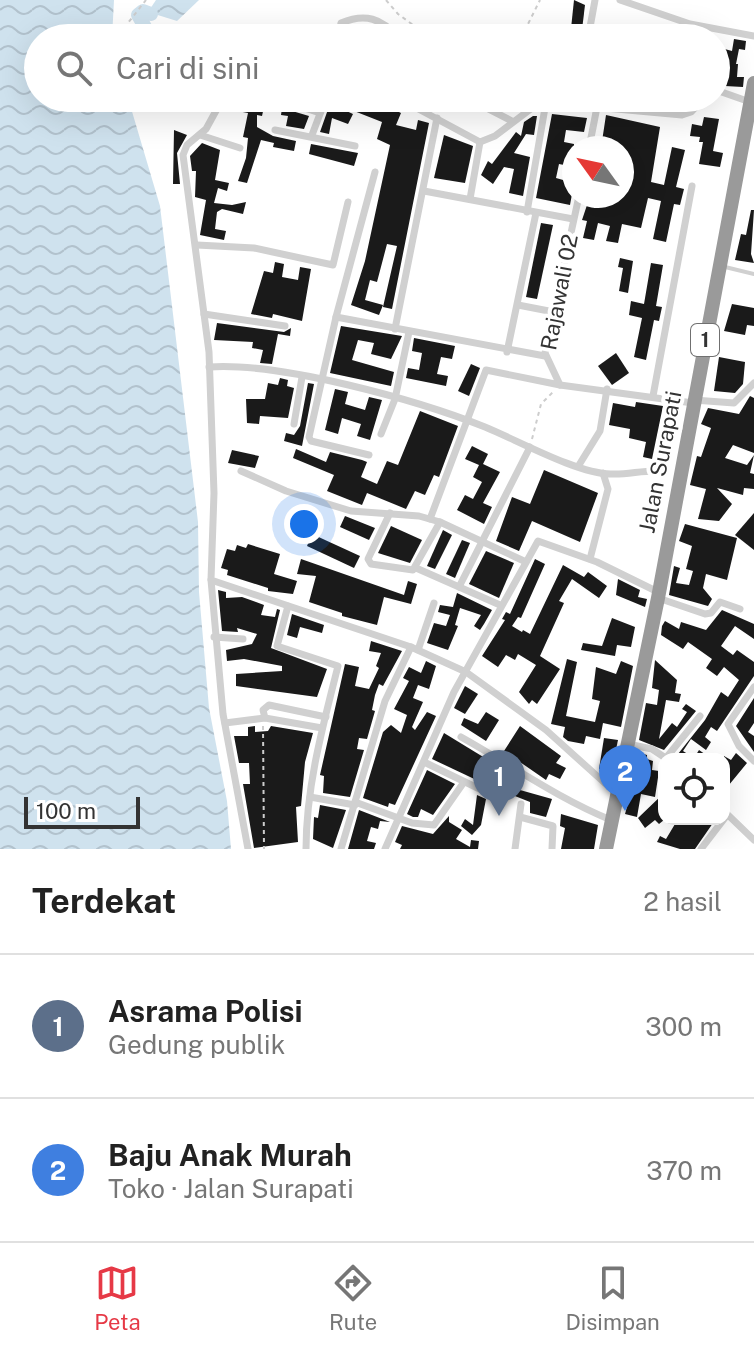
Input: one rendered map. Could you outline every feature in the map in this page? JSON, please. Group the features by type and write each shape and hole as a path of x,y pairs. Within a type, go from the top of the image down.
{"highway":[{"name":"Jalan Surapati","path":"606,849 658,595 754,83"}],"street":[{"path":"591,24 595,0"},
{"path":"620,0 690,24"},
{"path":"341,24 356,17 387,24"},
{"path":"730,32 754,36"},
{"path":"730,95 750,102"},
{"path":"214,112 200,135 187,145 183,155 197,245 209,367 214,493 211,510 214,637 225,723 248,849"},
{"path":"275,130 309,138 320,113 317,112"},
{"path":"425,112 480,142"},
{"path":"494,112 512,121"},
{"path":"480,142 495,136 524,112"},
{"path":"507,352 518,305 545,112"},
{"path":"590,136 591,112"},
{"path":"657,112 682,115 691,112"},
{"path":"395,329 437,118"},
{"path":"200,135 240,148"},
{"path":"312,135 355,146"},
{"path":"470,199 480,142"},
{"path":"369,455 309,439 336,317 375,172"},
{"path":"653,396 692,186"},
{"path":"424,191 573,219"},
{"path":"197,245 254,248 333,265 348,202"},
{"name":"Rajawali 02","path":"560,385 545,356 576,208"},
{"path":"518,305 554,312"},
{"path":"204,314 285,326"},
{"path":"336,317 507,352 545,356"},
{"path":"381,434 395,399 409,332"},
{"path":"209,367 302,377 395,399 466,420 603,473 654,471 671,400"},
{"path":"430,519 486,370 560,385 694,402 734,403 754,383"},
{"path":"294,424 302,377"},
{"path":"579,465 600,431 607,389"},
{"path":"459,587 530,447"},
{"path":"241,471 286,491 351,511 390,513 440,522 485,540 524,561"},
{"path":"590,559 608,489 603,473"},
{"path":"390,513 368,562 411,571 416,568 440,522"},
{"path":"396,849 386,847 398,817 500,605 524,561 540,540 590,559 658,595 705,614 711,613 720,602 740,609"},
{"path":"416,568 500,605"},
{"path":"211,580 415,649 466,672 546,730 617,794"},
{"path":"341,849 385,701 415,649 434,603"},
{"path":"288,606 277,646 338,666 322,728 310,797 306,849"},
{"path":"214,637 243,639"},
{"path":"754,687 728,724 739,746 754,761"},
{"path":"264,719 263,710 269,705 326,717"},
{"path":"671,753 700,716"},
{"path":"225,723 264,719 322,728"},
{"path":"461,737 544,784 570,803 611,820"},
{"path":"628,744 659,753"},
{"path":"424,762 492,795"},
{"path":"310,797 355,804 420,825 436,824 464,782"},
{"path":"515,849 521,804"},
{"path":"520,817 553,826 552,849"},
{"path":"730,817 754,840"},
{"path":"701,849 718,825"}],"lane":[{"path":"719,266 754,274"}],"path":[{"path":"127,24 146,0"},
{"path":"386,0 412,24"},
{"path":"528,24 540,0"},
{"path":"530,447 541,404 560,385"},
{"path":"264,719 264,849"}],"water":[{"path":"0,0 114,0 113,24 24,24 24,112 132,112 160,206 198,522 199,592 209,708 227,801 231,849 0,849"},
{"path":"156,0 199,0 177,21 148,12"}],"building":[{"path":"574,0 585,5 583,24 571,24"},
{"path":"734,39 746,41 745,50 739,49 736,64 737,77 744,77 743,87 730,86"},
{"path":"243,112 263,112 262,116 257,115 257,127 273,136 296,141 294,151 273,147 274,143 261,140 247,183 238,181 246,158 248,138 243,137 248,113"},
{"path":"281,112 296,112 309,116 304,129 286,126 288,116 281,115"},
{"path":"327,112 353,114 348,124 332,118 329,134 320,132"},
{"path":"357,112 399,112 396,125 416,130 418,120 429,123 392,309 383,307 397,246 387,244 377,282 370,280 365,300 383,305 379,315 351,305 365,261 390,145 377,139 382,122"},
{"path":"552,114 587,118 584,132 566,130 565,136 562,136 562,165 559,164 556,178 562,180 562,203 536,198"},
{"path":"606,115 660,127 651,182 664,185 672,147 685,150 676,187 684,189 680,205 674,204 666,242 653,239 661,201 648,198 641,228 622,224 618,243 606,241 610,226 598,223 594,240 583,238 587,221 582,220 586,208 634,208 634,136 603,136"},
{"path":"537,116 534,135 526,134 514,153 530,157 523,196 509,193 514,169 504,167 493,184 481,175 488,161 492,164 516,132 521,136 524,122"},
{"path":"704,117 719,119 713,151 723,153 720,167 699,164 703,142 699,142 700,137 690,136 692,124 702,126"},
{"path":"174,130 187,135 177,153 180,184 173,184"},
{"path":"444,135 473,146 465,183 434,178"},
{"path":"202,143 220,150 215,180 229,183 227,191 218,188 214,203 232,205 246,202 243,214 222,209 217,212 215,229 226,231 224,240 200,235 206,200 195,197 196,171 192,171 190,156"},
{"path":"311,144 358,153 354,166 309,154"},
{"path":"751,210 754,210 751,254 754,263 735,260 741,234 746,235"},
{"path":"541,223 553,225 537,299 526,297"},
{"path":"620,258 633,261 628,293 619,291 623,268 618,267"},
{"path":"275,262 284,264 282,277 298,280 300,267 311,269 302,321 273,314 272,318 251,314 264,271 273,273"},
{"path":"651,263 663,265 656,306 662,307 659,321 654,320 646,360 634,357 642,318 629,315 631,301 644,304"},
{"path":"732,304 754,308 754,326 747,325 745,335 724,331"},
{"path":"217,323 284,332 291,328 290,336 278,334 272,364 260,363 263,350 252,348 253,342 214,340"},
{"path":"341,326 402,336 391,359 371,354 374,343 358,340 352,360 394,372 391,386 330,373"},
{"path":"414,338 455,346 452,359 441,357 437,374 448,376 446,386 406,378 408,368 419,370 422,353 412,351"},
{"path":"616,353 629,373 612,385 598,366"},
{"path":"719,357 745,362 743,384 735,393 714,391"},
{"path":"471,364 480,368 469,396 458,391"},
{"path":"280,378 288,380 287,386 294,388 288,418 260,416 259,424 247,423 246,399 265,399 268,383 278,385"},
{"path":"308,383 314,384 302,446 284,441 286,433 294,435 300,426"},
{"path":"335,389 348,392 345,404 365,410 369,397 382,400 370,440 357,436 361,424 342,418 338,434 325,430"},
{"path":"750,396 754,398 754,453 733,445 725,458 747,465 754,455 750,473 754,474 754,489 744,488 743,495 717,488 732,504 719,521 698,519 706,489 690,485 697,456 701,457 711,428 701,424 708,408 739,414"},
{"path":"636,402 663,406 652,459 643,457 646,442 629,438 630,429 609,425 613,403 635,407"},
{"path":"420,411 458,426 439,477 434,475 425,495 415,491 406,509 367,493 362,505 327,491 334,475 293,458 296,449 326,462 330,452 362,460 367,462 361,477 377,484 387,461 398,465"},
{"path":"472,446 488,454 483,464 500,472 483,503 492,507 484,524 457,510 465,495 473,499 482,482 473,477 479,465 465,459"},
{"path":"232,450 259,456 255,468 228,463"},
{"path":"544,470 598,493 580,542 532,521 519,551 496,541 512,497 530,504"},
{"path":"754,513 754,550 735,535"},
{"path":"345,516 375,528 369,540 340,527"},
{"path":"685,524 737,538 727,580 706,574 703,588 712,599 708,606 669,595 674,566 680,568 676,583 689,585 693,571 686,569 692,546 679,541"},
{"path":"391,526 422,540 410,563 378,553"},
{"path":"443,530 452,535 435,569 427,566"},
{"path":"312,534 360,556 354,568 307,546"},
{"path":"462,540 470,543 455,578 446,574"},
{"path":"248,544 280,554 274,574 297,581 293,594 268,591 268,588 227,575 228,570 221,568 227,549 235,551 237,545 246,548"},
{"path":"486,551 514,563 499,598 469,584"},
{"path":"301,559 404,595 408,581 417,584 411,604 384,597 377,625 342,616 342,613 309,602 316,576 297,574"},
{"path":"535,559 545,564 521,618 518,617 512,626 522,632 530,634 563,565 584,577 588,572 607,586 599,598 572,579 559,601 564,603 540,656 560,669 537,704 532,700 529,704 519,692 536,665 518,654 515,660 506,655 498,667 482,656 505,620 502,619 506,612 510,614"},
{"path":"618,579 640,590 638,597 647,599 645,607 616,595"},
{"path":"218,590 226,592 226,598 242,597 264,605 261,615 275,617 277,609 280,610 271,648 327,669 317,697 236,686 236,674 282,671 282,666 244,659 227,661 226,650 252,644 257,634 237,628 238,632 222,631"},
{"path":"457,593 492,610 484,624 480,630 474,626 481,615 460,608 455,625 458,626 448,650 427,643 434,623 446,626 450,615 438,612 440,605 453,607"},
{"path":"722,610 754,624 754,639 735,626 721,646 733,655 737,650 754,662 754,676 717,731 711,727 705,737 711,742 706,750 691,739 683,751 686,753 679,753 705,720 721,692 728,697 739,680 724,667 717,676 706,668 712,659 688,642 683,649 661,635 662,626 665,621 679,629 681,622 706,630"},
{"path":"292,614 324,625 322,633 300,627 297,638 287,635"},
{"path":"612,618 635,627 631,647 617,645 615,656 581,650 583,643 602,646"},
{"path":"371,641 402,651 383,686 379,684 367,739 359,738 357,749 364,750 350,797 323,793 324,776 320,775 345,664 359,667 355,686 369,689 379,668 376,666 381,653 369,651"},
{"path":"567,659 577,662 566,716 595,722 600,701 592,699 596,667 616,674 621,661 633,666 621,727 603,723 600,739 586,736 584,744 568,741 563,737 565,727 551,724"},
{"path":"655,660 677,680 675,693 681,694 679,702 666,700 659,739 672,723 677,727 687,712 682,709 686,704 696,711 664,750 639,740 646,703 657,705 659,690 652,688"},
{"path":"426,661 436,666 429,689 418,685 413,698 423,702 412,727 415,730 427,712 436,716 395,805 389,803 388,807 363,798 383,732 391,725 401,733 407,715 394,709 409,681 403,678 409,667 421,673"},
{"path":"465,686 478,694 465,714 454,708"},
{"path":"754,698 754,723 748,732 754,736 754,752 736,726"},
{"path":"486,712 499,720 486,741 461,725 464,718 478,724"},
{"path":"255,726 255,732 268,731 271,726 313,733 305,762 301,806 296,807 298,842 254,848 243,784 250,784 249,763 239,763 234,736 248,736 248,727"},
{"path":"520,726 561,756 556,763 566,768 560,779 549,774 546,780 504,751"},
{"path":"444,733 498,766 487,785 432,759"},
{"path":"604,738 618,740 611,774 599,769"},
{"path":"636,752 647,755 647,759 653,761 652,770 658,771 655,797 641,794 637,817 625,814 641,757 635,756"},
{"path":"736,753 747,763 730,784 730,759"},
{"path":"427,770 455,784 433,815 421,809 418,817 413,817 407,814"},
{"path":"511,779 522,784 520,790 552,799 546,817 530,813 530,802 505,792"},
{"path":"477,795 486,799 481,825 472,835 461,826 465,819 473,825"},
{"path":"658,799 658,823 655,820 645,828 638,818"},
{"path":"320,805 346,810 333,848 313,839 314,817 318,818"},
{"path":"359,810 390,822 380,821 378,829 371,827 367,841 376,843 374,849 348,849"},
{"path":"561,814 598,825 594,849 561,849 565,828 560,826"},
{"path":"449,816 449,822 462,830 456,839 470,847 471,840 479,841 478,849 400,849 402,845 395,842 402,826 433,834"},
{"path":"674,825 712,825 695,849 680,849 657,842 660,836 666,839"}],"waterway":[{"path":"143,24 138,15 143,11 151,14"}],"place":[{"name":"Baju Anak Murah","path":"625,811"},
{"name":"Asrama Polisi","path":"499,816"}]}
